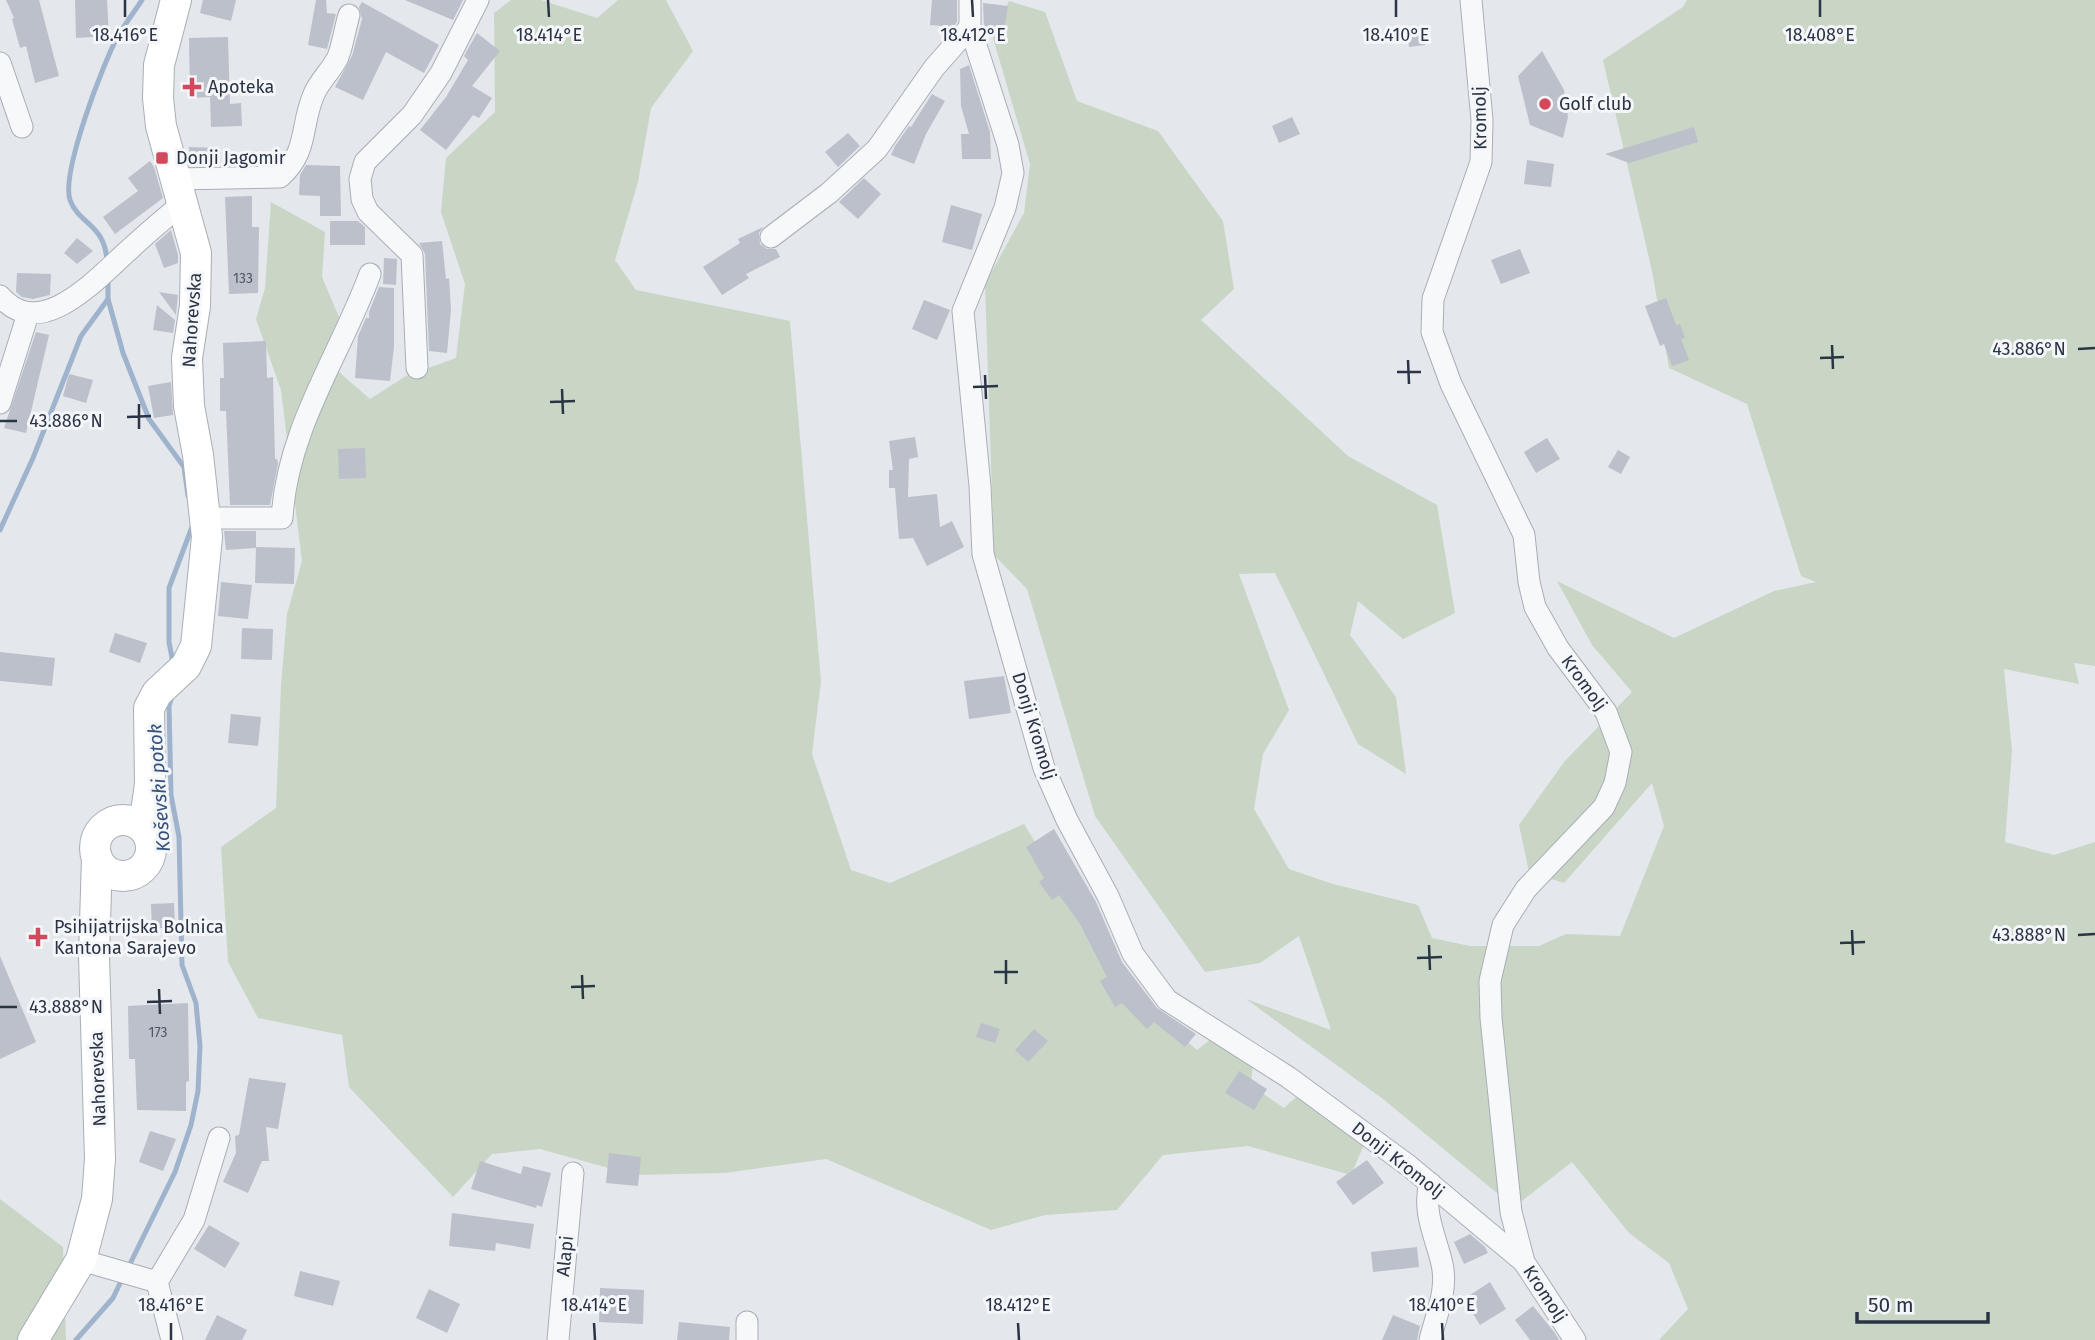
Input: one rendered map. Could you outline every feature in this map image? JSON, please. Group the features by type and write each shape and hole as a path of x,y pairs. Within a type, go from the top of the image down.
{"street":[{"name":"Nahorevska","path":"145,803 150,784 149,708 157,693 186,666 196,646 207,537 198,455 189,407 187,358 195,306 196,253 161,126 158,98 159,65 176,0"},
{"path":"418,368 412,255 368,212 362,199 360,179 365,162 412,115 441,73 478,0"},
{"name":"Donji Kromolj","path":"970,0 970,27 1008,145 1013,173 1005,208 962,311 983,554 1044,768 1067,820 1108,895 1133,954 1167,1000 1288,1077 1430,1183 1524,1262"},
{"name":"Kromolj","path":"1471,0 1482,120 1480,162 1433,299 1432,332 1451,384 1524,535 1529,582 1535,607 1558,648 1606,712 1621,752 1615,783 1604,807 1526,889 1503,925 1490,981 1491,1018 1511,1212 1524,1262 1575,1340"},
{"path":"0,296 9,306 28,314 56,308 91,284 129,249 179,191 280,177 293,165 314,92 338,57 349,15"},
{"path":"771,237 829,193 877,149 934,68 970,27"},
{"path":"0,62 22,127"},
{"path":"205,517 282,518 292,457 310,405 370,274"},
{"path":"0,403 28,314"},
{"path":"145,803 151,852 145,865 133,874 108,867 95,843 97,836 107,825 120,820 145,803"},
{"path":"120,820 128,820 141,826 150,838"},
{"name":"Nahorevska","path":"33,1340 95,1264 100,1159 94,956 95,896 106,883 108,867"},
{"path":"172,1340 158,1282 194,1220 219,1138"},
{"name":"Alapi","path":"558,1340 573,1173"},
{"path":"1430,1183 1426,1196 1434,1239 1443,1265 1444,1290 1430,1340"},
{"path":"95,1264 158,1282"}],"green space":[{"path":"511,0 541,0 597,18 618,0 666,0 693,51 651,108 638,182 615,260 636,290 790,321 821,681 812,754 851,870 890,883 1024,824 1076,908 1115,979 1197,1050 1226,1027 1254,1050 1251,1085 1284,1108 1306,1088 1369,1133 1351,1175 1248,1146 1163,1155 1117,1210 1045,1215 991,1230 826,1159 725,1173 634,1175 540,1149 492,1154 453,1197 349,1087 342,1035 258,1018 228,962 221,847 276,808 287,614 302,561 281,390 256,319 265,288 271,202 325,232 322,277 339,317 324,359 370,399 406,376 456,358 465,284 441,212 446,158 495,112 494,13"},
{"path":"1687,0 2095,0 2095,666 2074,663 2079,684 2004,669 2012,751 2005,842 2054,855 2095,842 2095,1340 1659,1340 1688,1309 1669,1263 1629,1233 1572,1162 1514,1207 1383,1099 1246,999 1331,1030 1299,936 1260,963 1205,972 1095,816 1027,589 994,555 985,284 1024,213 1030,164 993,38 1009,1 1045,12 1077,101 1158,131 1223,221 1234,289 1201,320 1348,456 1437,505 1455,613 1403,639 1358,601 1350,635 1396,697 1406,774 1358,744 1275,573 1239,574 1289,710 1263,754 1254,809 1289,869 1333,884 1418,905 1432,938 1470,946 1539,946 1566,934 1620,936 1664,826 1652,783 1564,883 1529,872 1519,825 1564,762 1632,692 1592,645 1557,581 1674,638 1774,591 1816,582 1801,576 1747,404 1669,368 1652,271 1603,60 1683,7"},
{"path":"0,1199 63,1247 66,1340 0,1340"}],"building":[{"path":"6,0 39,0 59,76 35,83 26,46 20,48 12,19 14,18"},
{"path":"75,0 107,0 109,36 76,38"},
{"path":"203,0 236,0 231,21 200,13"},
{"path":"316,0 326,0 327,13 336,14 327,49 308,45"},
{"path":"405,0 463,0 453,20"},
{"path":"932,0 957,0 957,22 953,27 930,25"},
{"path":"362,2 439,45 424,73 386,52 363,100 335,87 352,56 362,19 359,7"},
{"path":"983,3 1008,6 1004,31 984,28"},
{"path":"1423,31 1425,45 1409,47 1407,33"},
{"path":"477,33 500,51 472,86 492,98 479,118 473,115 446,150 420,130 446,97 468,60 464,56"},
{"path":"228,37 230,104 241,103 242,126 211,127 210,97 190,98 189,38"},
{"name":"Golf club","path":"1542,51 1564,90 1568,117 1563,138 1530,125 1518,76"},
{"path":"969,65 990,132 991,159 962,159 961,134 969,134 961,106 960,69"},
{"path":"932,94 945,101 926,134 914,164 891,155 895,146"},
{"path":"1292,117 1300,134 1279,143 1272,126"},
{"path":"1694,127 1698,142 1629,163 1605,154"},
{"path":"848,133 860,146 838,167 825,152"},
{"path":"189,147 217,148 216,165 190,166"},
{"path":"1527,160 1554,164 1551,187 1524,184"},
{"path":"150,161 163,198 115,234 103,217 138,191 128,178"},
{"path":"306,165 340,166 341,216 320,216 320,196 299,195 300,175"},
{"path":"864,178 881,194 858,219 839,202"},
{"path":"252,196 252,227 259,227 258,293 229,294 225,197"},
{"path":"951,205 982,214 972,250 942,242"},
{"path":"330,221 358,221 365,227 365,245 330,245"},
{"path":"763,227 759,233 760,244 767,249 776,249 780,257 746,274 749,278 722,295 703,267 740,243 738,239"},
{"path":"171,230 178,263 164,268 155,244"},
{"path":"77,238 93,251 77,264 64,253"},
{"path":"442,241 446,279 449,278 451,310 447,353 429,351 425,254 419,243"},
{"path":"1520,249 1530,273 1501,284 1491,260"},
{"path":"384,258 397,259 396,285 383,284"},
{"path":"17,273 51,274 50,295 33,299 22,297 16,292"},
{"path":"379,287 394,288 394,347 390,381 355,378 358,336 366,318 369,318"},
{"path":"159,292 178,295 176,315"},
{"path":"1666,298 1676,325 1680,324 1685,338 1681,339 1689,360 1672,366 1664,344 1660,346 1645,306"},
{"path":"924,300 950,310 937,340 912,329"},
{"path":"157,305 175,320 173,333 153,330"},
{"path":"36,332 49,335 26,433 4,428"},
{"path":"266,341 267,378 273,377 275,459 278,464 270,505 230,505 226,411 220,411 220,378 224,378 223,343"},
{"path":"69,374 93,380 86,403 63,396"},
{"path":"171,382 173,415 154,418 148,386"},
{"path":"915,437 918,457 909,459 908,497 937,494 940,527 952,521 964,547 927,566 913,538 899,539 895,488 889,488 889,470 893,470 889,441"},
{"path":"1547,438 1560,459 1536,473 1524,452"},
{"path":"365,448 366,478 339,479 338,449"},
{"path":"1618,450 1630,457 1621,474 1608,467"},
{"path":"224,531 256,531 256,548 226,550"},
{"path":"256,547 295,548 294,584 255,583"},
{"path":"221,582 252,585 248,619 218,616"},
{"path":"242,628 273,629 272,660 241,659"},
{"path":"115,633 147,643 140,663 109,652"},
{"path":"0,652 55,658 52,686 0,681"},
{"path":"1004,676 1011,713 969,719 964,681"},
{"path":"231,714 261,717 258,746 228,743"},
{"path":"1054,829 1096,902 1122,962 1157,1008 1196,1034 1185,1047 1154,1022 1147,1029 1122,1003 1115,1007 1100,981 1107,977 1080,924 1059,895 1052,900 1039,882 1044,878 1026,847"},
{"path":"174,903 175,928 152,928 151,904"},
{"path":"0,956 36,1042 0,1059"},
{"path":"188,1003 189,1081 186,1082 186,1111 137,1110 135,1059 129,1059 128,1006"},
{"path":"981,1023 1000,1029 995,1043 976,1037"},
{"path":"1034,1029 1048,1041 1028,1062 1015,1050"},
{"path":"1239,1071 1267,1089 1254,1110 1225,1093"},
{"path":"249,1078 286,1083 278,1129 266,1127 269,1161 262,1161 248,1193 223,1182 236,1153 235,1136 239,1135"},
{"path":"150,1131 176,1139 163,1171 139,1162"},
{"path":"609,1153 641,1157 638,1186 606,1183"},
{"path":"1367,1160 1384,1183 1353,1205 1336,1182"},
{"path":"480,1161 521,1174 523,1166 551,1173 542,1207 537,1205 536,1208 471,1189"},
{"path":"452,1213 534,1224 530,1249 496,1243 495,1251 449,1246"},
{"path":"209,1225 240,1243 225,1268 194,1249"},
{"path":"1470,1234 1488,1253 1464,1264 1454,1242"},
{"path":"1417,1247 1419,1267 1373,1272 1371,1252"},
{"path":"300,1271 340,1281 333,1306 294,1296"},
{"path":"1490,1282 1506,1309 1480,1325 1464,1299"},
{"path":"600,1288 644,1290 643,1324 599,1322"},
{"path":"429,1289 460,1304 447,1333 416,1318"},
{"path":"1533,1306 1559,1340 1530,1340 1515,1320"},
{"path":"217,1315 247,1330 242,1340 205,1340"},
{"path":"1393,1315 1420,1326 1417,1340 1382,1340"},
{"path":"679,1322 730,1327 729,1340 677,1340"}],"waterway":[{"name":"Koševski potok","path":"107,263 102,240 74,208 70,200 69,186 77,143 103,69 118,36 142,0"},
{"name":"Koševski potok","path":"108,279 108,299 123,353 149,419 184,467 188,496"},
{"path":"0,530 33,458 81,336 108,299"},
{"name":"Koševski potok","path":"173,663 169,642 169,588 192,527"},
{"name":"Koševski potok","path":"127,1270 175,1172 191,1125 198,1091 200,1046 196,1003 182,965 179,837 171,795 169,706 172,696"},
{"name":"Koševski potok","path":"76,1340 113,1298 122,1279"}],"place":[{"name":"Apoteka","path":"192,87"},
{"name":"Golf club","path":"1545,104"},
{"name":"Donji Jagomir","path":"162,158"},
{"name":"Psihijatrijska Bolnica Kantona Sarajevo","path":"38,937"}]}
